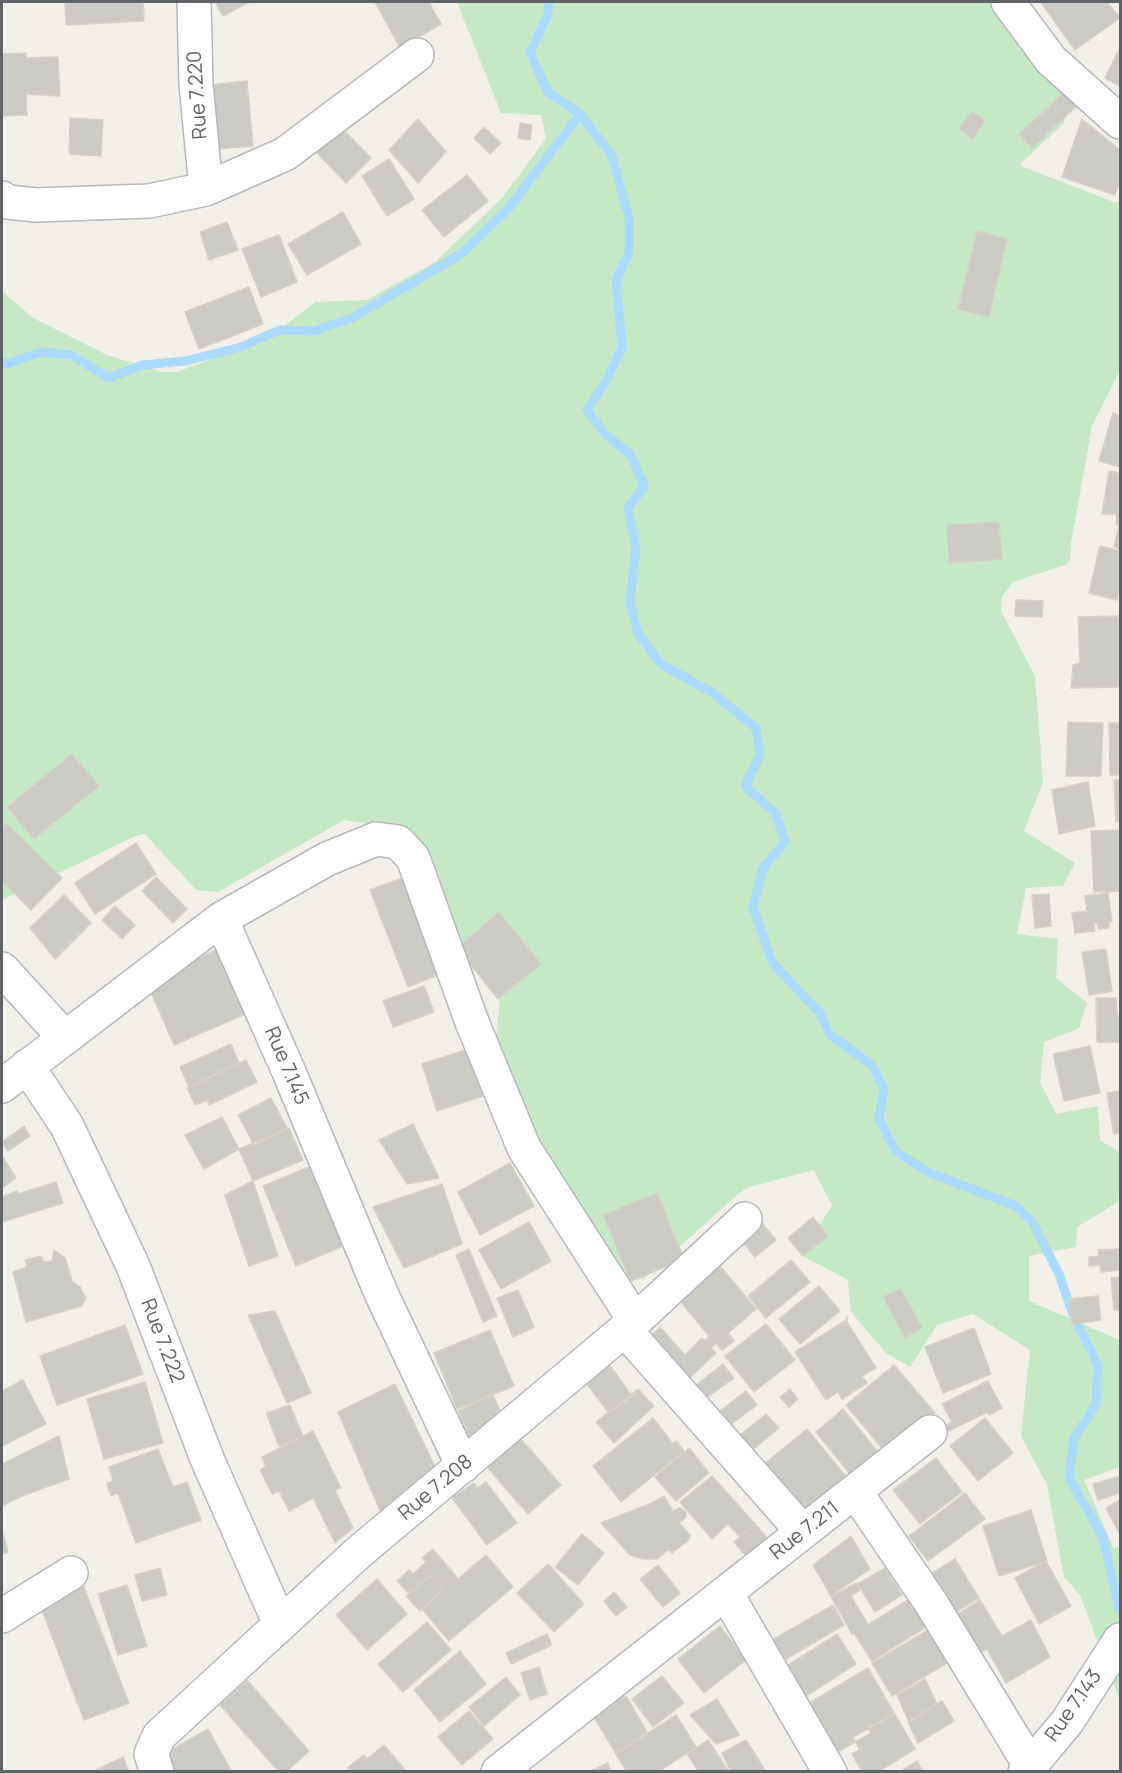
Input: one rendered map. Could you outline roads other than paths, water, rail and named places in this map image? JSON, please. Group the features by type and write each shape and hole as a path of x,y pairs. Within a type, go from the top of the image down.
{"street":[{"name":"Rue 7.220","path":"194,2 196,84 206,189"},
{"path":"1008,2 1051,60 1120,122"},
{"path":"2,198 8,202 35,205 149,201 206,189 285,154 417,55"},
{"path":"2,1086 221,919 327,859 376,839 398,842 413,858 472,1022 524,1148 630,1325 803,1532"},
{"name":"Rue 7.145","path":"221,919 289,1072 381,1293 463,1466"},
{"path":"2,969 65,1038"},
{"name":"Rue 7.222","path":"27,1066 67,1126 133,1266 208,1461 280,1624"},
{"name":"Rue 7.208","path":"158,1772 151,1754 159,1736 359,1552 630,1325 746,1219"},
{"path":"855,1491 930,1432"},
{"name":"Rue 7.211","path":"498,1772 855,1491 931,1603 1028,1768"},
{"path":"2,1617 71,1573"},
{"path":"726,1593 831,1772"},
{"name":"Rue 7.143","path":"1028,1768 1067,1722 1120,1640"}],"waterway":[{"path":"549,2 548,14 530,53 548,92 580,114 612,156 629,218 629,253 616,280 622,347 605,383 587,410 606,435 631,455 644,486 628,508 636,547 630,603 638,634 661,664 713,693 756,728 760,755 745,786 776,814 785,842 763,868 753,907 773,964 820,1013 830,1035 872,1065 884,1089 879,1119 896,1152 928,1172 1016,1206 1032,1222 1059,1274 1072,1312 1098,1366 1096,1404 1074,1438 1069,1478 1103,1537 1119,1609"},
{"path":"2,362 7,364 41,352 72,355 108,378 142,365 185,361 241,347 279,330 314,331 352,318 461,254 508,209 580,114"}]}
